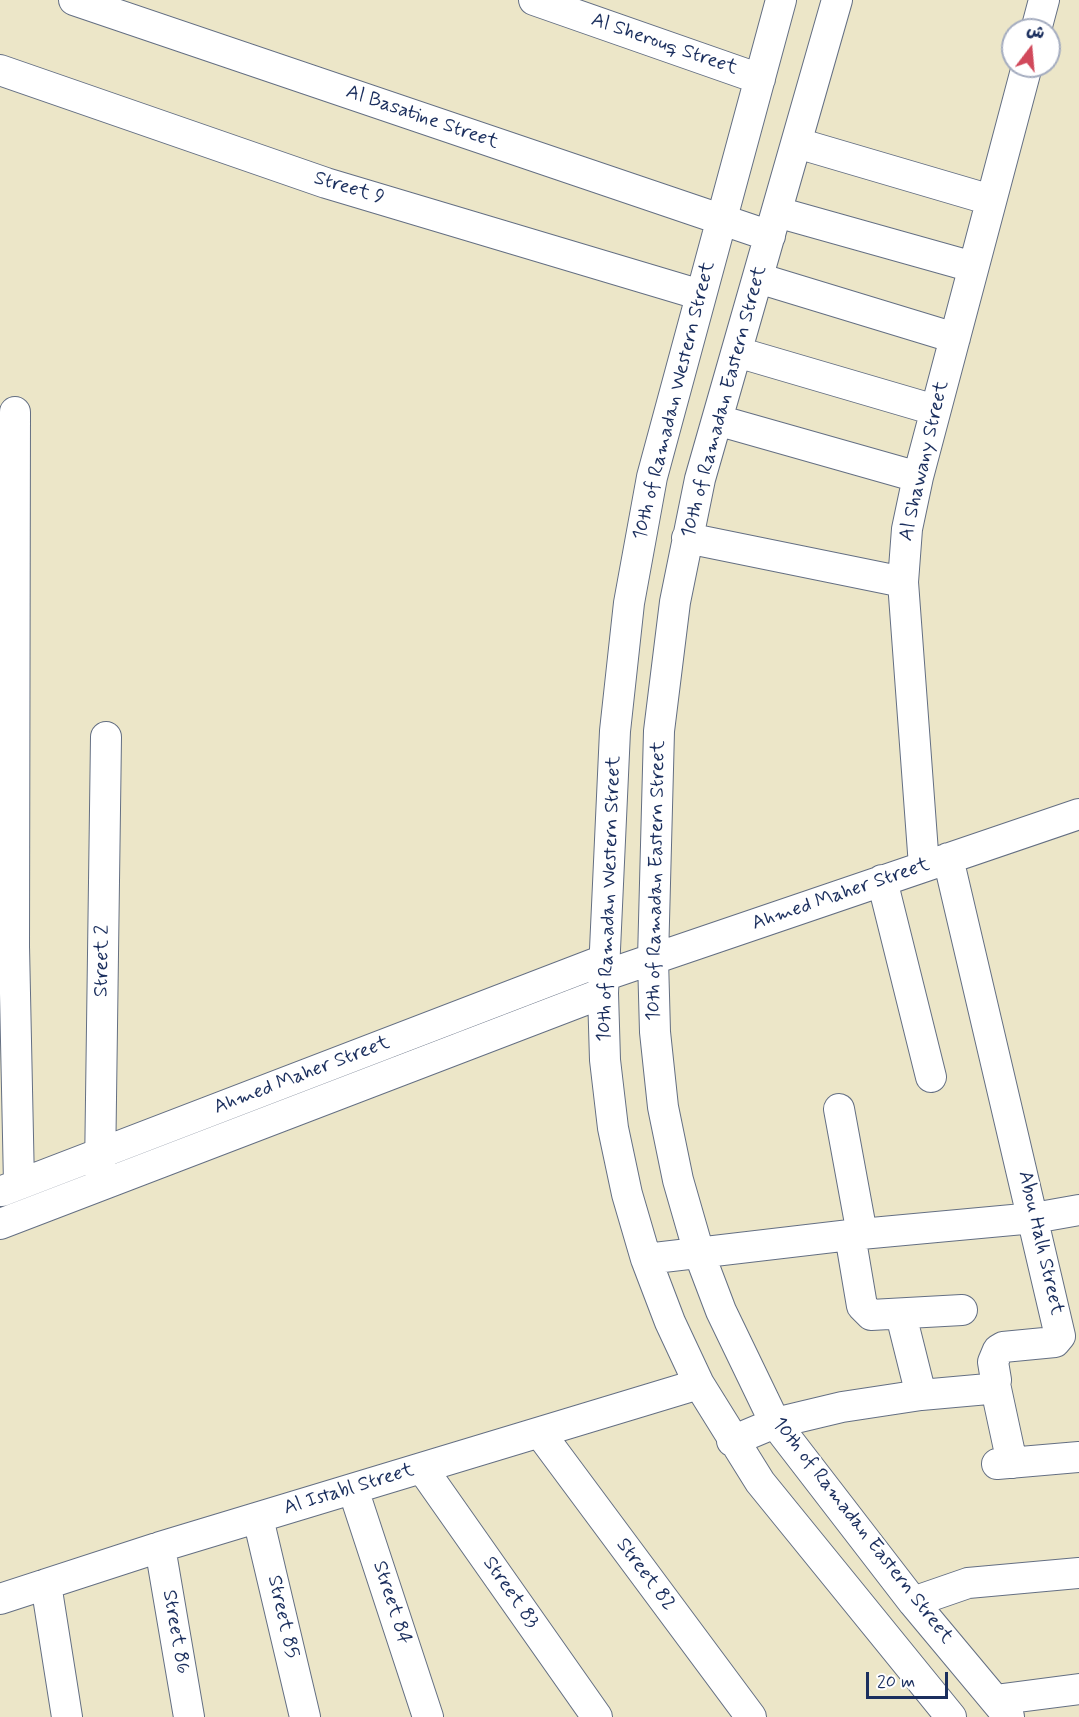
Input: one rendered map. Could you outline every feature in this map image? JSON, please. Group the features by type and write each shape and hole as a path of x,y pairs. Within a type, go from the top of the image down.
{"street":[{"name":"Al Basatine Street","path":"75,0 722,220 774,224 973,267"},
{"name":"Al Sherouq Street","path":"534,0 760,79"},
{"name":"10th of Ramadan Western Street","path":"781,0 652,477 629,603 615,731 603,977 605,1060 613,1128 627,1194 646,1259 670,1322 699,1384 732,1441 760,1482 944,1715"},
{"name":"10th of Ramadan Eastern Street","path":"837,0 717,420 687,538 669,645 659,731 653,959 655,1032 663,1107 678,1180 699,1253 721,1311 775,1423 913,1602 996,1701"},
{"path":"1039,18 1044,0"},
{"name":"Street 9","path":"0,70 326,183 701,295"},
{"name":"Al Shawany Street","path":"936,862 903,582 907,529 935,410 1024,78"},
{"path":"797,143 991,200"},
{"path":"758,278 954,338"},
{"path":"737,352 935,410"},
{"path":"9,1188 7,947 15,412"},
{"path":"717,420 918,477"},
{"path":"687,538 903,582"},
{"name":"Street 2","path":"100,1186 106,737"},
{"name":"Ahmed Maher Street","path":"9,1188 100,1153 653,959 1079,814"},
{"name":"Abou Halh Street","path":"936,862 1034,1218 1060,1332 1068,1340"},
{"path":"882,880 930,1077"},
{"name":"Ahmed Maher Street","path":"0,1224 100,1186 603,977"},
{"path":"839,1109 866,1311 877,1317 962,1310"},
{"path":"646,1259 1034,1218 1079,1210"},
{"path":"901,1315 921,1395"},
{"name":"Abou Halh Street","path":"995,1384 993,1362 998,1350 1003,1347 1068,1340"},
{"name":"Al Istabl Street","path":"0,1599 160,1547 699,1384"},
{"path":"732,1441 775,1423 842,1407 921,1395 988,1389 995,1384 1005,1464 1079,1457"},
{"name":"Street 82","path":"540,1433 751,1717"},
{"name":"Street 83","path":"422,1468 597,1717"},
{"name":"Street 84","path":"354,1489 428,1717"},
{"name":"Street 85","path":"258,1518 305,1717"},
{"name":"Street 86","path":"160,1547 189,1717"},
{"path":"913,1602 968,1583 1079,1573"},
{"path":"46,1584 67,1717"},
{"path":"944,1715 996,1701 1079,1689"}]}
